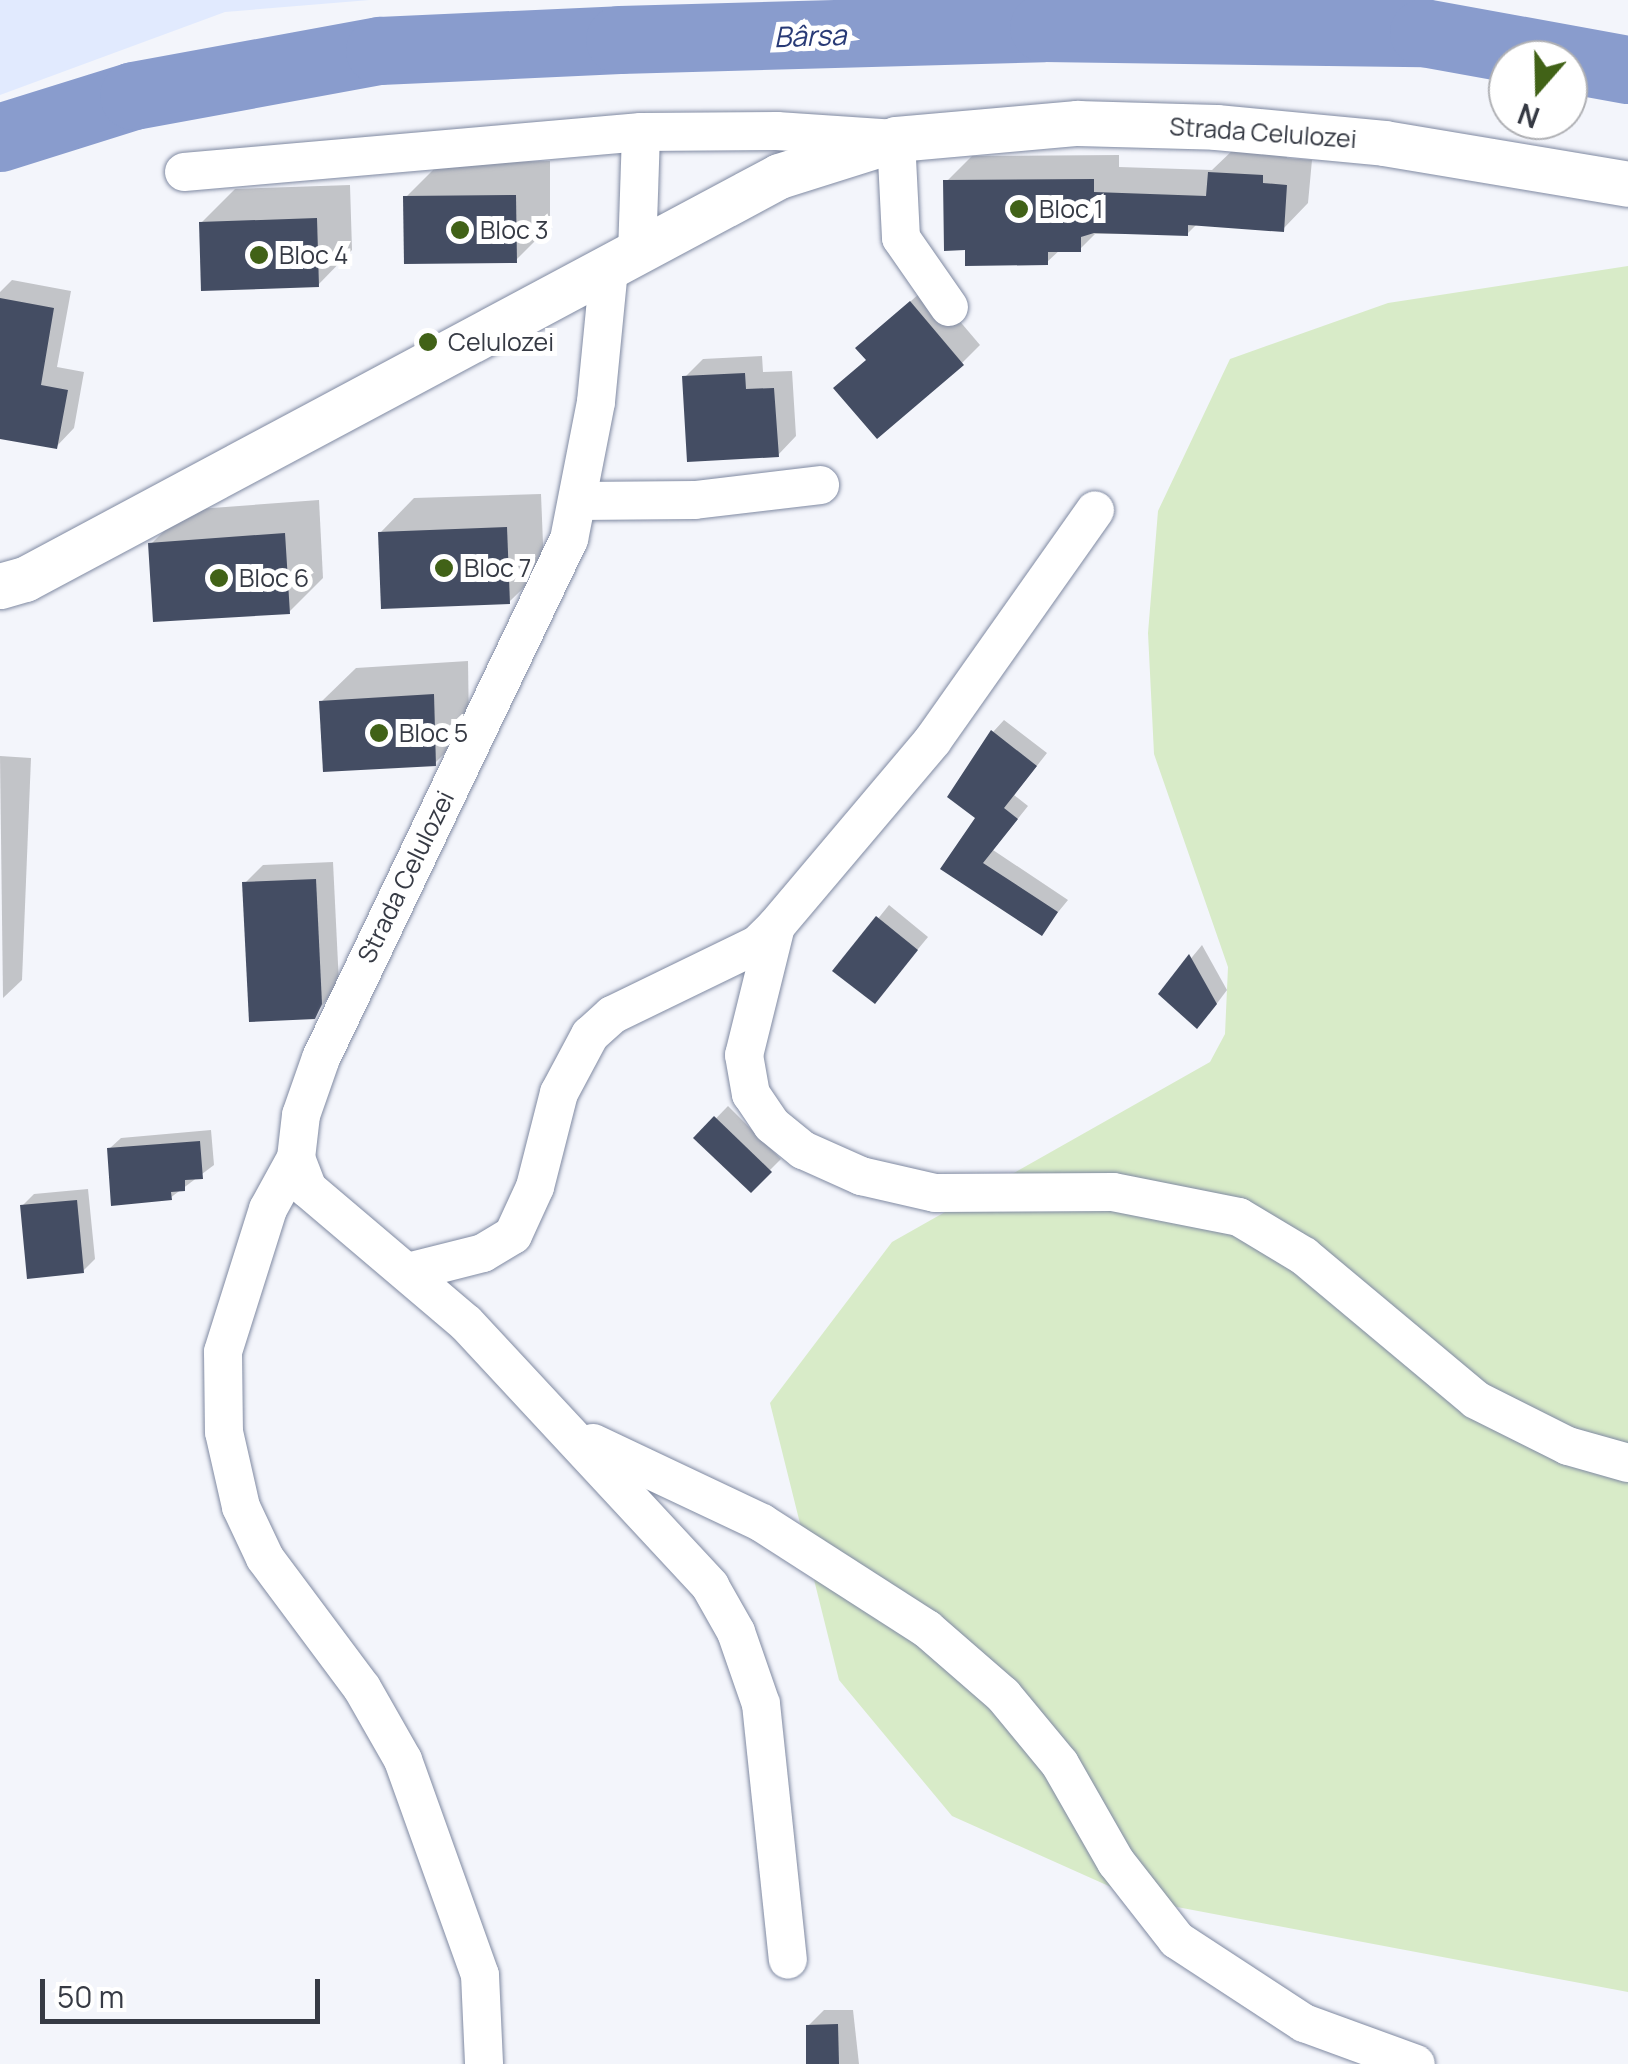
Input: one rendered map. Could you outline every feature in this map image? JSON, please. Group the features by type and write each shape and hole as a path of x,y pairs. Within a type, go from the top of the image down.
{"street":[{"name":"Strada Celulozei","path":"184,172 641,132 777,130 896,139 1077,124 1216,126 1384,143 1628,184"},
{"name":"Strada Celulozei","path":"296,1158 301,1115 321,1058 436,810 551,587 579,501 623,262 641,132"},
{"name":"Strada Celulozei","path":"0,586 623,262 779,176 896,139"},
{"path":"896,139 900,238 949,307"},
{"path":"579,501 696,500 820,485"},
{"path":"412,1271 484,1253 513,1235 535,1187 560,1093 590,1035 612,1016 758,944 776,926 933,740 1095,510"},
{"path":"776,926 744,1054 751,1094 772,1125 803,1150 861,1176 935,1193 1112,1192 1239,1217 1304,1256 1476,1400 1568,1446 1628,1463"},
{"path":"296,1158 308,1189 412,1271 574,1434 710,1586 736,1632 761,1704 788,1960"},
{"path":"296,1158 268,1208 223,1352 224,1432 241,1507 265,1558 362,1688 403,1760 480,1974 484,2064"},
{"path":"574,1434 762,1523 926,1629 1003,1695 1060,1764 1116,1862 1177,1940 1304,2023 1416,2064"}],"shaded area":[{"path":"0,0 370,0 225,12 0,95"}],"green space":[{"path":"1628,266 1628,1992 1140,1900 952,1816 839,1680 770,1403 892,1242 1210,1062 1225,1034 1228,967 1154,754 1148,633 1158,511 1230,359 1388,303"}],"building":[{"path":"1208,172 1263,175 1263,183 1287,185 1284,232 1188,225 1188,236 1094,233 1081,237 1081,252 1048,252 1048,265 965,266 965,250 944,251 943,180 1094,179 1094,192 1206,196"},
{"name":"Bloc 3","path":"516,195 517,263 404,264 403,196"},
{"name":"Bloc 4","path":"317,218 319,287 201,291 199,222"},
{"path":"0,298 54,308 41,385 68,390 57,449 0,439"},
{"path":"910,301 964,365 877,439 833,388 866,360 855,348"},
{"path":"745,373 746,389 774,388 779,457 687,462 682,376"},
{"name":"Bloc 7","path":"507,527 510,604 381,609 378,532"},
{"name":"Bloc 6","path":"285,533 290,614 153,622 148,543"},
{"name":"Bloc 5","path":"434,694 436,766 323,772 319,701"},
{"path":"991,730 1037,766 1004,808 1018,819 983,863 1058,912 1042,936 940,869 975,818 947,797"},
{"path":"316,879 322,1004 315,1019 249,1022 242,882"},
{"path":"876,916 918,950 875,1004 832,971"},
{"path":"1189,954 1217,1004 1197,1029 1158,994"},
{"path":"714,1116 772,1172 751,1193 693,1138"},
{"path":"200,1141 203,1179 185,1180 185,1191 171,1192 172,1200 111,1206 107,1148"},
{"path":"77,1200 84,1273 27,1279 20,1205"},
{"path":"838,2024 839,2064 806,2064 806,2025"}],"waterway":[{"name":"Bârsa","path":"0,138 134,96 380,51 620,40 1044,28 1424,33 1628,70"}],"place":[{"name":"Bloc 1","path":"1019,209"},
{"name":"Bloc 3","path":"460,230"},
{"name":"Bloc 4","path":"259,255"},
{"name":"Celulozei","path":"428,342"},
{"name":"Bloc 7","path":"444,568"},
{"name":"Bloc 6","path":"219,578"},
{"name":"Bloc 5","path":"379,733"}]}
